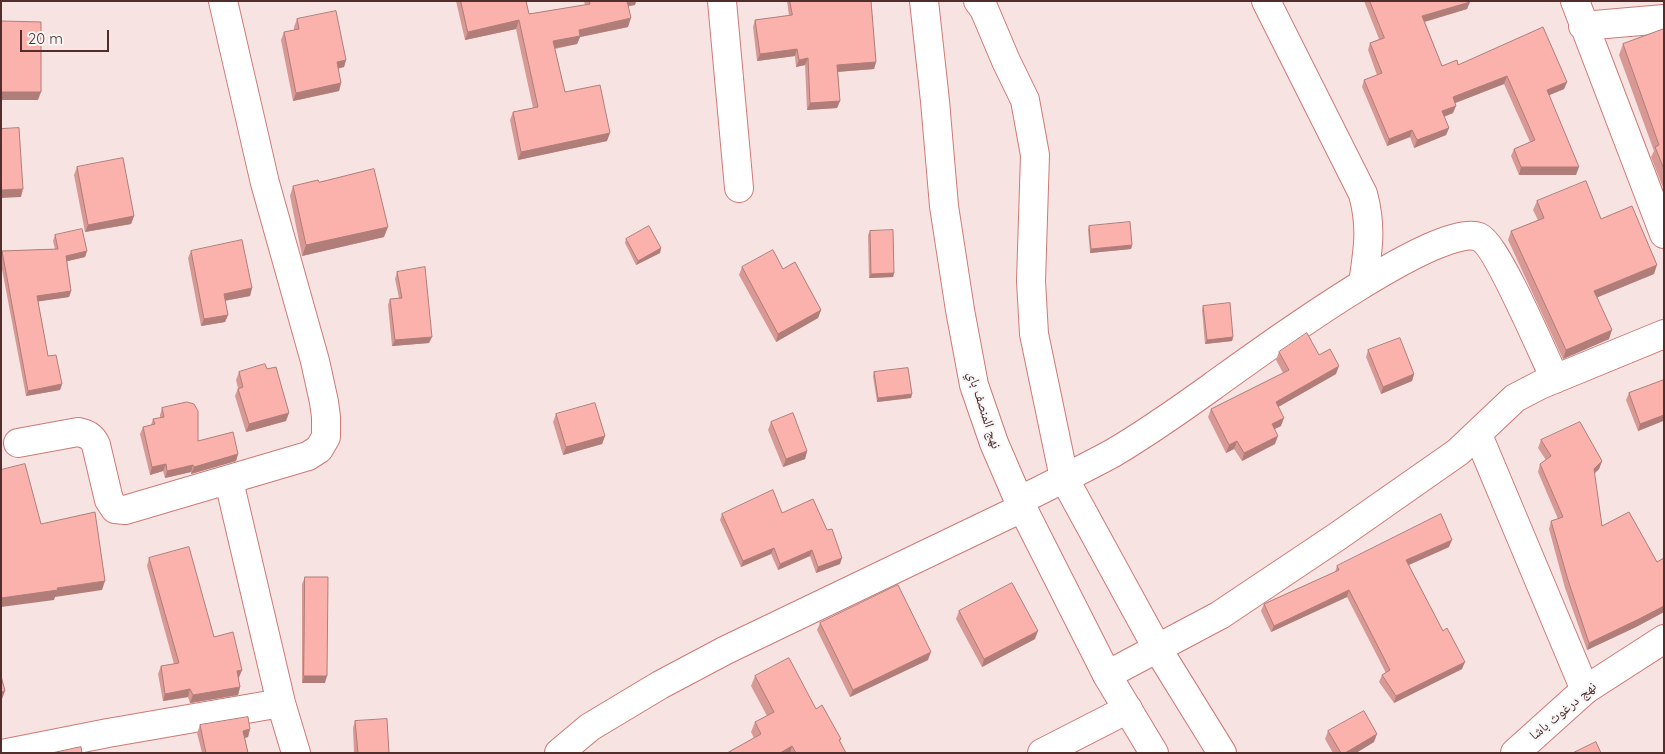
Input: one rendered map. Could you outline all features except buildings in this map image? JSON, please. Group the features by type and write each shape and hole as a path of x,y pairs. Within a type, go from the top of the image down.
{"street":[{"path":"18,443 78,432 87,434 96,445 109,500 115,509 125,510 229,481 308,456 319,449 326,436 326,417 314,361 265,184 223,1"},
{"path":"722,1 739,188"},
{"name":"نهج المنصف باي","path":"924,1 944,206 974,385 994,443 1021,505 1107,675 1154,753"},
{"path":"978,1 984,9 1025,100 1035,155 1031,281 1034,334 1064,478 1157,648 1222,753"},
{"path":"1266,1 1363,194 1368,211 1369,243 1363,283"},
{"path":"1664,19 1579,14 1664,234"},
{"path":"559,753 590,727 660,685 726,650 1021,505 1064,478 1113,453 1363,283 1439,243 1456,237 1471,235 1481,238 1488,245 1510,284 1555,379"},
{"path":"1107,675 1220,615 1338,536 1458,452 1515,398 1540,385 1664,334"},
{"path":"1478,435 1585,690"},
{"path":"229,481 282,703 296,753"},
{"name":"نهج درغوث باشا","path":"1519,751 1585,690 1664,639"},
{"path":"7,753 108,733 282,703"},
{"path":"1042,753 1128,709"}]}
